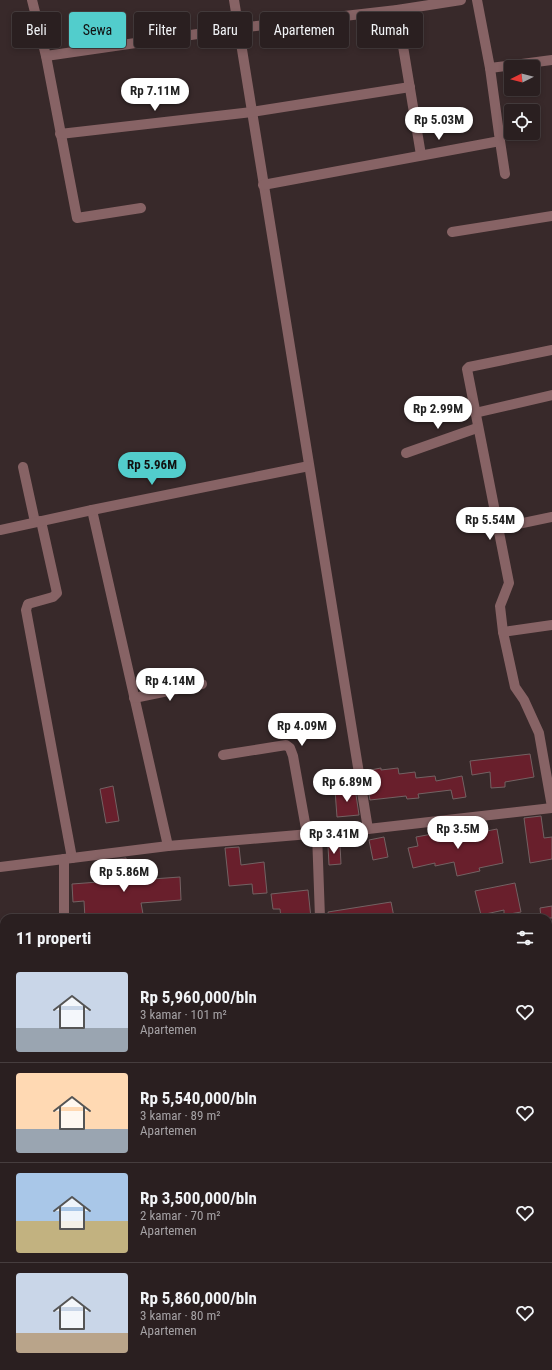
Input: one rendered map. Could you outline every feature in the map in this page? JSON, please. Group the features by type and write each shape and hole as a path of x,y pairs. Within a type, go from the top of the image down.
{"street":[{"path":"32,0 46,56 77,218 141,208"},
{"path":"234,0 236,12"},
{"path":"252,27 397,10 461,0"},
{"path":"477,0 490,68 504,174"},
{"path":"397,10 421,155"},
{"path":"46,56 198,34"},
{"path":"242,48 368,828"},
{"path":"490,68 552,60"},
{"path":"60,134 252,112 410,87"},
{"path":"263,185 500,141"},
{"path":"452,232 552,216"},
{"path":"0,867 168,846 368,828 552,808 539,733 527,706 516,687 504,632 500,606 509,583 500,528 477,428 467,369 469,367 552,350"},
{"path":"475,413 552,394"},
{"path":"406,453 477,428"},
{"path":"0,530 309,466"},
{"path":"23,467 57,593 53,597 28,604 26,610 68,858 64,914"},
{"path":"92,510 168,846"},
{"path":"500,528 552,517"},
{"path":"504,632 552,625"},
{"path":"134,698 202,684"},
{"path":"223,755 286,746 290,748 294,756 312,833 320,914"}],"building":[{"path":"530,754 534,777 505,782 505,787 491,788 490,772 472,775 470,761"},
{"path":"381,768 381,770 398,768 399,774 415,772 416,778 435,776 436,781 462,776 466,797 453,799 451,790 418,794 419,798 407,799 406,796 370,800 365,771"},
{"path":"113,786 119,821 106,823 100,789"},
{"path":"355,788 359,815 337,817 335,790"},
{"path":"541,816 544,838 552,837 552,859 530,863 524,818"},
{"path":"471,827 472,834 497,829 503,863 479,868 480,871 457,876 454,862 435,866 435,863 413,868 408,848 418,846 416,837"},
{"path":"384,837 388,857 373,860 369,840"},
{"path":"340,845 341,864 329,865 328,846"},
{"path":"239,847 241,865 264,862 267,893 253,894 252,884 229,886 225,848"},
{"path":"126,858 128,877 138,876 138,880 180,877 181,900 141,903 143,914 85,914 84,901 73,902 72,884 112,881 109,860"},
{"path":"515,883 521,912 504,914 504,910 481,914 475,891"},
{"path":"308,890 311,914 281,914 280,909 273,909 271,894"},
{"path":"391,902 393,914 328,914 328,912"},
{"path":"552,906 552,914 541,914 540,908"}]}
